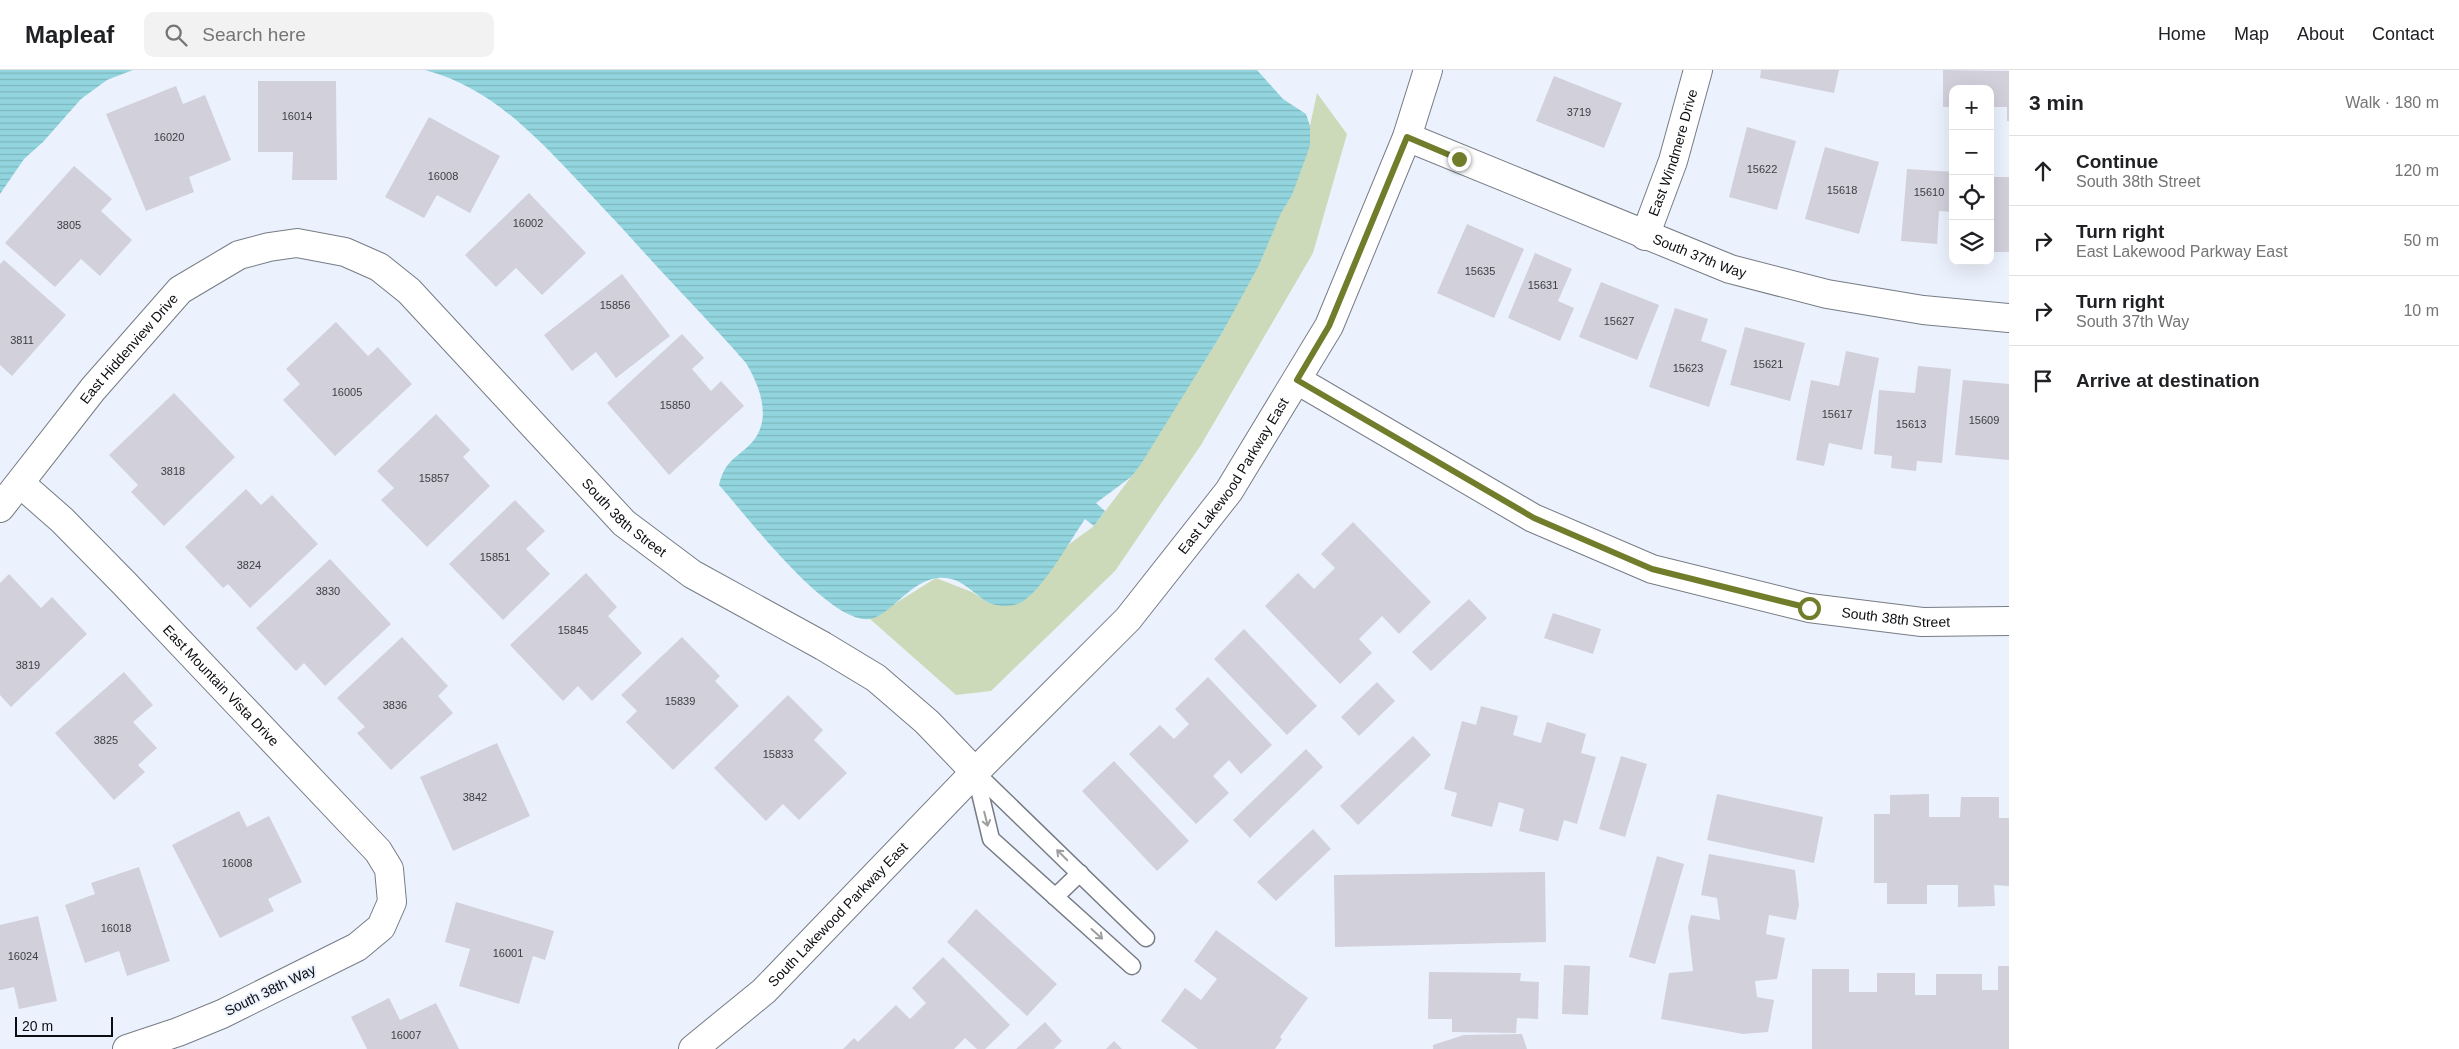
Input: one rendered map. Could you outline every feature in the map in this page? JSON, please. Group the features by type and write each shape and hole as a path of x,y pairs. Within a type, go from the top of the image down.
{"street":[{"name":"East Lakewood Parkway East","path":"975,772 1128,619 1229,491 1329,326 1407,137 1428,70"},
{"name":"East Windmere Drive","path":"1645,236 1672,161 1698,70"},
{"name":"South 37th Way","path":"1407,137 1645,236 1730,269 1827,294 1923,310 2009,318"},
{"name":"South 38th Street","path":"297,244 345,252 379,267 409,291 624,523 692,574 824,646 876,678 927,722 975,772"},
{"name":"East Hiddenview Drive","path":"0,508 21,484 93,389 180,290 239,254 269,247 297,244"},
{"name":"South 38th Street","path":"1297,380 1534,518 1652,569 1809,608 1922,622 2009,620"},
{"name":"East Mountain Vista Drive","path":"21,484 62,520 124,583 378,851 389,869 392,902"},
{"name":"South Lakewood Parkway East","path":"693,1049 764,991 975,772"},
{"name":"South 38th Way","path":"127,1049 178,1032 222,1014 357,947 381,927 392,902"}],"lane":[{"path":"975,772 1146,938"},
{"path":"975,772 991,840 1132,966"},
{"path":"1055,897 1080,873"}],"green space":[{"path":"1317,93 1347,134 1313,253 1201,445 1115,571 991,691 956,695 870,619 936,578 972,592 989,603 1020,603 1064,548 1094,526 1131,477 1222,333 1310,146 1310,126"}],"water":[{"path":"0,70 133,70 107,80 81,99 43,142 24,159 0,194"},
{"path":"425,70 1257,70 1283,99 1306,114 1310,126 1310,146 1292,195 1281,213 1259,265 1222,333 1141,464 1131,477 1096,503 1105,511 1094,526 1085,519 1055,565 1037,588 1020,603 1002,606 984,600 957,581 938,578 928,580 919,585 886,611 870,619 853,616 833,605 811,587 789,566 719,485 729,463 754,440 762,421 762,401 746,363 563,165 517,121 484,96 466,86"}],"building":[{"path":"1761,70 1839,70 1834,93 1760,78"},
{"path":"1943,70 2009,71 2009,121 2007,121 2007,107 1994,107 1994,85 1949,85 1949,107 1943,107"},
{"path":"1554,76 1622,103 1604,148 1536,121"},
{"path":"258,81 336,81 337,180 292,180 293,152 258,152"},
{"path":"176,86 183,104 205,95 231,160 189,177 194,192 146,211 106,114"},
{"path":"429,117 500,156 470,213 437,195 424,218 385,197"},
{"path":"1747,127 1796,141 1777,210 1729,197"},
{"path":"1825,147 1879,162 1859,234 1805,219"},
{"path":"74,166 112,199 101,211 132,240 100,276 81,259 55,287 5,243"},
{"path":"1907,169 1949,172 1949,212 1939,211 1937,244 1901,241"},
{"path":"1994,177 2009,177 2009,252 1994,252"},
{"path":"529,193 586,253 542,295 516,268 496,287 465,255"},
{"path":"1467,224 1524,249 1494,318 1437,293"},
{"path":"1535,253 1572,269 1558,301 1574,308 1560,341 1508,318"},
{"path":"4,260 66,315 12,376 0,365 0,264"},
{"path":"622,274 670,336 616,378 596,352 572,371 544,335"},
{"path":"1601,282 1659,305 1637,360 1579,337"},
{"path":"1675,308 1708,319 1701,341 1727,350 1709,407 1649,387"},
{"path":"336,322 368,356 378,347 412,384 335,456 283,400 300,384 286,369"},
{"path":"1745,327 1805,343 1790,401 1730,385"},
{"path":"682,334 704,358 692,369 711,391 721,381 744,406 669,475 607,403"},
{"path":"1846,351 1879,358 1862,450 1829,443 1824,466 1796,460 1811,380 1839,386"},
{"path":"1918,366 1951,369 1942,463 1917,461 1916,471 1891,468 1892,456 1874,454 1879,390 1915,393"},
{"path":"1963,380 2009,384 2009,460 1955,455"},
{"path":"174,393 235,457 164,526 131,492 138,485 109,455"},
{"path":"436,414 470,450 463,457 490,486 427,547 381,500 394,488 377,471"},
{"path":"246,489 261,505 272,495 318,544 250,608 228,584 223,588 185,547"},
{"path":"515,500 545,531 526,549 550,574 503,620 449,564"},
{"path":"1353,522 1431,602 1399,634 1382,616 1359,639 1372,653 1340,684 1265,606 1298,573 1314,589 1335,568 1321,554"},
{"path":"330,559 391,624 325,686 304,663 296,671 256,628"},
{"path":"586,573 617,607 608,616 642,653 592,701 578,686 563,701 510,645"},
{"path":"9,574 41,608 52,597 87,634 11,707 0,695 0,583"},
{"path":"1469,599 1487,618 1431,671 1412,652"},
{"path":"1553,613 1601,629 1593,654 1544,638"},
{"path":"1244,629 1317,706 1287,735 1214,659"},
{"path":"402,637 448,686 438,696 453,713 391,770 357,733 365,727 337,698"},
{"path":"682,637 720,676 715,681 739,706 673,770 626,722 637,711 621,695"},
{"path":"124,672 153,705 133,722 157,748 138,765 145,772 114,800 55,733"},
{"path":"1208,677 1272,745 1241,774 1229,760 1213,776 1229,793 1196,824 1129,754 1160,725 1174,739 1189,724 1175,709"},
{"path":"1377,682 1395,701 1359,736 1341,717"},
{"path":"788,695 823,730 814,740 847,773 799,820 783,804 766,821 714,768"},
{"path":"1481,706 1518,716 1513,735 1541,743 1547,722 1586,734 1581,753 1596,757 1577,824 1564,820 1558,841 1519,831 1524,809 1499,802 1492,827 1451,816 1457,793 1444,789 1462,721 1476,725"},
{"path":"1413,736 1431,755 1358,825 1340,806"},
{"path":"497,743 530,816 453,851 420,777"},
{"path":"1306,749 1323,767 1250,838 1233,820"},
{"path":"1621,756 1647,764 1625,837 1599,829"},
{"path":"1114,761 1189,841 1157,871 1082,791"},
{"path":"1717,794 1823,817 1814,863 1707,840"},
{"path":"1929,794 1929,817 1960,817 1961,797 1999,797 1999,818 2009,818 2009,886 1994,885 1995,906 1958,907 1958,885 1927,885 1927,904 1887,904 1887,883 1874,883 1874,814 1890,814 1890,795"},
{"path":"239,811 247,827 269,816 302,882 268,899 274,911 220,938 172,845"},
{"path":"1313,829 1331,849 1276,901 1257,882"},
{"path":"1709,854 1795,870 1799,905 1796,920 1769,915 1766,934 1785,938 1777,979 1755,981 1757,997 1774,1000 1768,1032 1743,1034 1661,1019 1669,973 1693,971 1688,927 1691,915 1720,920 1717,898 1701,895"},
{"path":"1657,856 1684,864 1655,964 1629,957"},
{"path":"139,867 170,961 127,976 119,951 85,963 65,905 95,894 91,883"},
{"path":"1545,872 1546,942 1335,947 1334,875"},
{"path":"456,902 554,931 545,960 533,956 519,1004 459,986 470,949 445,942"},
{"path":"976,909 1057,984 1027,1016 947,942"},
{"path":"38,916 57,1001 19,1009 14,987 0,990 0,925"},
{"path":"1216,930 1308,998 1280,1037 1282,1039 1275,1049 1198,1049 1161,1021 1185,988 1201,1000 1217,979 1194,961"},
{"path":"943,957 1010,1025 985,1049 977,1049 965,1038 954,1049 843,1049 854,1038 858,1042 896,1005 910,1019 926,1003 912,988"},
{"path":"1564,965 1590,966 1588,1015 1562,1014"},
{"path":"1998,966 2009,966 2009,1049 1812,1049 1812,969 1849,969 1849,992 1877,992 1877,973 1915,973 1915,995 1936,995 1936,974 1982,974 1982,990 1998,990"},
{"path":"1429,972 1521,973 1520,981 1539,982 1538,1019 1517,1018 1516,1033 1452,1032 1452,1019 1428,1019"},
{"path":"389,998 400,1020 436,1003 459,1049 367,1049 351,1017"},
{"path":"1045,1022 1062,1041 1054,1049 1016,1049"},
{"path":"1522,1034 1527,1049 1433,1049 1433,1045 1464,1035"},
{"path":"1114,1041 1122,1049 1106,1049"}],"route":[{"path":"1459,159 1407,137 1329,326 1297,380 1534,518 1652,569 1809,608"}]}
